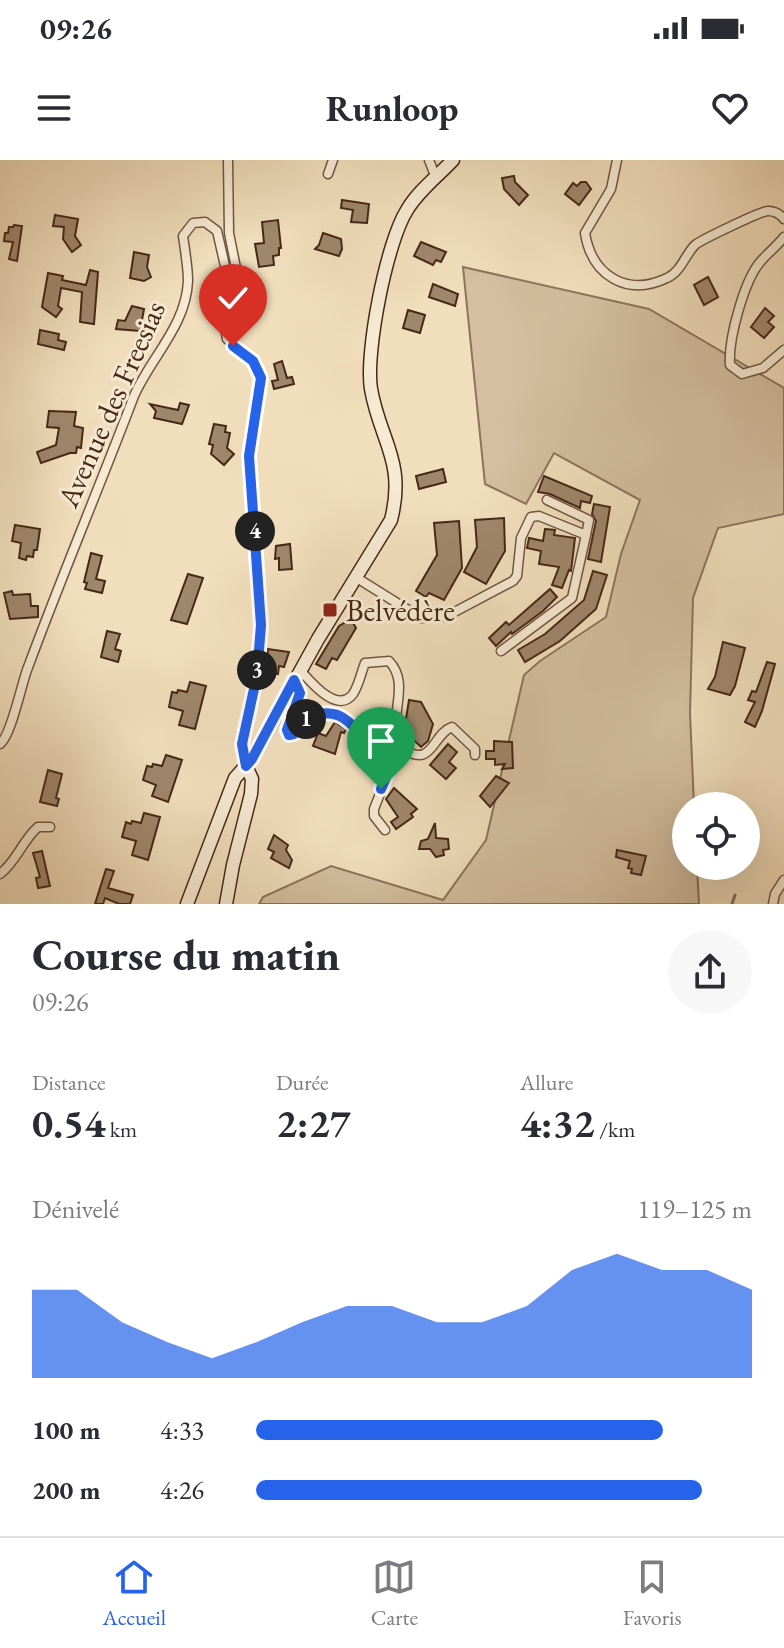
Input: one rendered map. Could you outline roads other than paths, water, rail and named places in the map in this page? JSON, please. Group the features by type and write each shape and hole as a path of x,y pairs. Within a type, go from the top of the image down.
{"main road":[{"path":"187,904 230,788 384,534 396,502 397,472 375,404 370,372 387,260 394,236 409,207 453,160"},
{"path":"226,904 251,794 252,779 246,766"}],"street":[{"path":"228,160 229,233 239,283 236,290 231,292"},
{"path":"328,174 333,160"},
{"path":"429,160 436,178"},
{"path":"617,160 606,199 585,233 590,252 609,276 624,285 648,284 668,278 695,246 767,211 780,214 784,219"},
{"name":"Avenue des Freesias","path":"0,744 6,738 56,592 141,379 175,327 183,307 188,280 183,236 193,223 209,223 217,231 231,292 225,327 227,339 253,361 261,378 249,456 261,625 257,675 242,744 246,766"},
{"path":"784,237 760,261 747,285 728,349 730,365 742,374 763,368 784,350"},
{"path":"501,651 572,598 589,520 547,500"},
{"path":"357,578 421,618 447,616 513,581 517,576 521,538 531,517 539,516 586,535"},
{"path":"297,675 326,696 347,699 355,692 365,663 389,661 399,675 395,731 402,748 414,754 429,752 446,728 452,727 475,749 475,755"},
{"path":"297,675 300,693 287,730 289,735 294,734 310,715 328,712 349,720 366,738 392,753 392,763 374,809 374,816 385,830"},
{"path":"0,874 13,863 29,835 38,827 50,827"},
{"path":"773,904 784,880"}],"waterway":[{"path":"732,904 735,895"}],"place":[{"name":"Belvédère","path":"330,610"}]}
